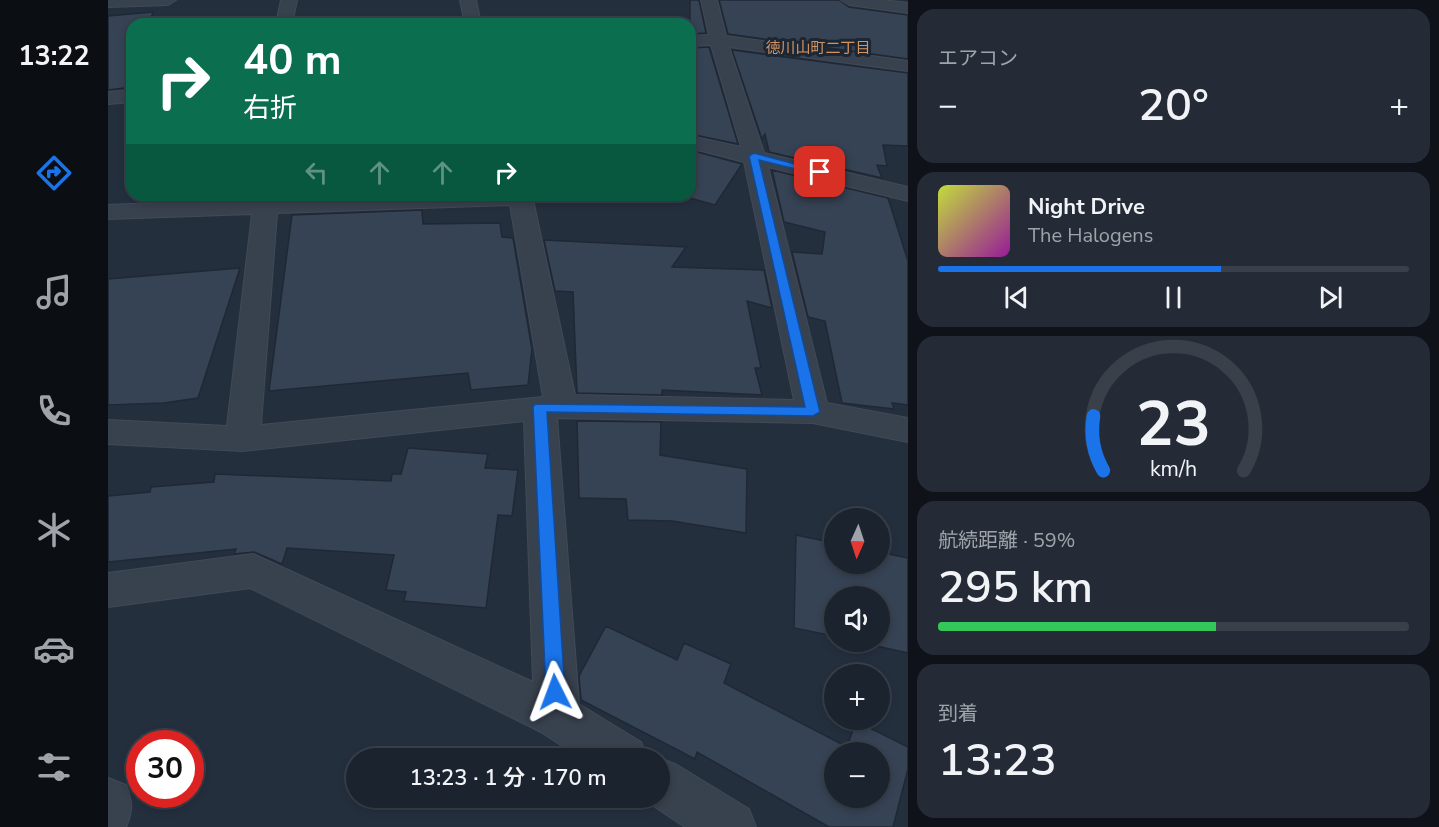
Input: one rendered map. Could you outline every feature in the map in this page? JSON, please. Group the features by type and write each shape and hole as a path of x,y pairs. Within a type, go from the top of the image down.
{"street":[{"path":"108,2 168,0"},
{"path":"285,18 289,0"},
{"path":"468,0 472,18"},
{"path":"709,0 718,40 754,156 813,412"},
{"path":"849,0 908,8"},
{"path":"696,41 718,40 908,66"},
{"path":"108,98 126,96"},
{"path":"696,143 908,194"},
{"path":"108,212 265,201 243,439"},
{"path":"521,201 550,406 556,716"},
{"path":"108,432 243,439 550,406 813,412 908,430"},
{"path":"108,591 253,572 556,716 607,748"},
{"path":"670,788 731,827"},
{"path":"108,803 108,810"}],"building":[{"path":"690,0 699,0 706,33 696,34 696,18 690,18"},
{"path":"719,0 839,0 849,7 908,15 908,59 728,34"},
{"path":"153,12 151,18 126,18 126,83 124,88 108,90 108,16"},
{"path":"709,47 738,144 696,135 696,48"},
{"path":"732,50 908,73 908,146 883,145 887,166 877,165 882,178 769,152 765,134 762,139"},
{"path":"696,152 742,164 715,205 696,200"},
{"path":"772,170 888,198 908,261 908,405 892,403 894,409 842,403 825,321 808,317 792,252 822,254 825,232 784,222"},
{"path":"422,210 423,224 500,223 502,237 513,238 532,349 528,385 471,390 468,373 269,391 292,215"},
{"path":"544,240 686,247 672,267 764,270 772,308 747,301 761,368 755,368 762,395 662,390 662,395 577,393 573,292 555,291"},
{"path":"240,268 198,398 164,403 108,405 108,279"},
{"path":"577,421 661,422 660,455 747,469 746,533 672,521 628,520 626,499 579,498"},
{"path":"408,448 488,454 485,468 518,470 512,516 498,515 486,608 404,601 406,592 386,590 394,555 287,548 282,564 254,552 234,554 236,549 108,562 108,496 150,492 151,487 214,482 215,474 391,481 392,474 401,474"},
{"path":"796,535 824,541 824,574 890,574 890,554 908,558 908,653 890,649 890,586 824,586 824,634 794,628"},
{"path":"606,626 677,660 684,643 731,664 724,683 837,742 824,742 824,808 890,808 890,742 849,742 853,730 874,730 908,747 908,769 893,827 829,827 697,752 695,759 581,700 579,676"}],"district":[{"name":"徳川山町二丁目","path":"818,48"}],"route":[{"path":"555,692 540,407 813,412 754,156 820,172"}]}
